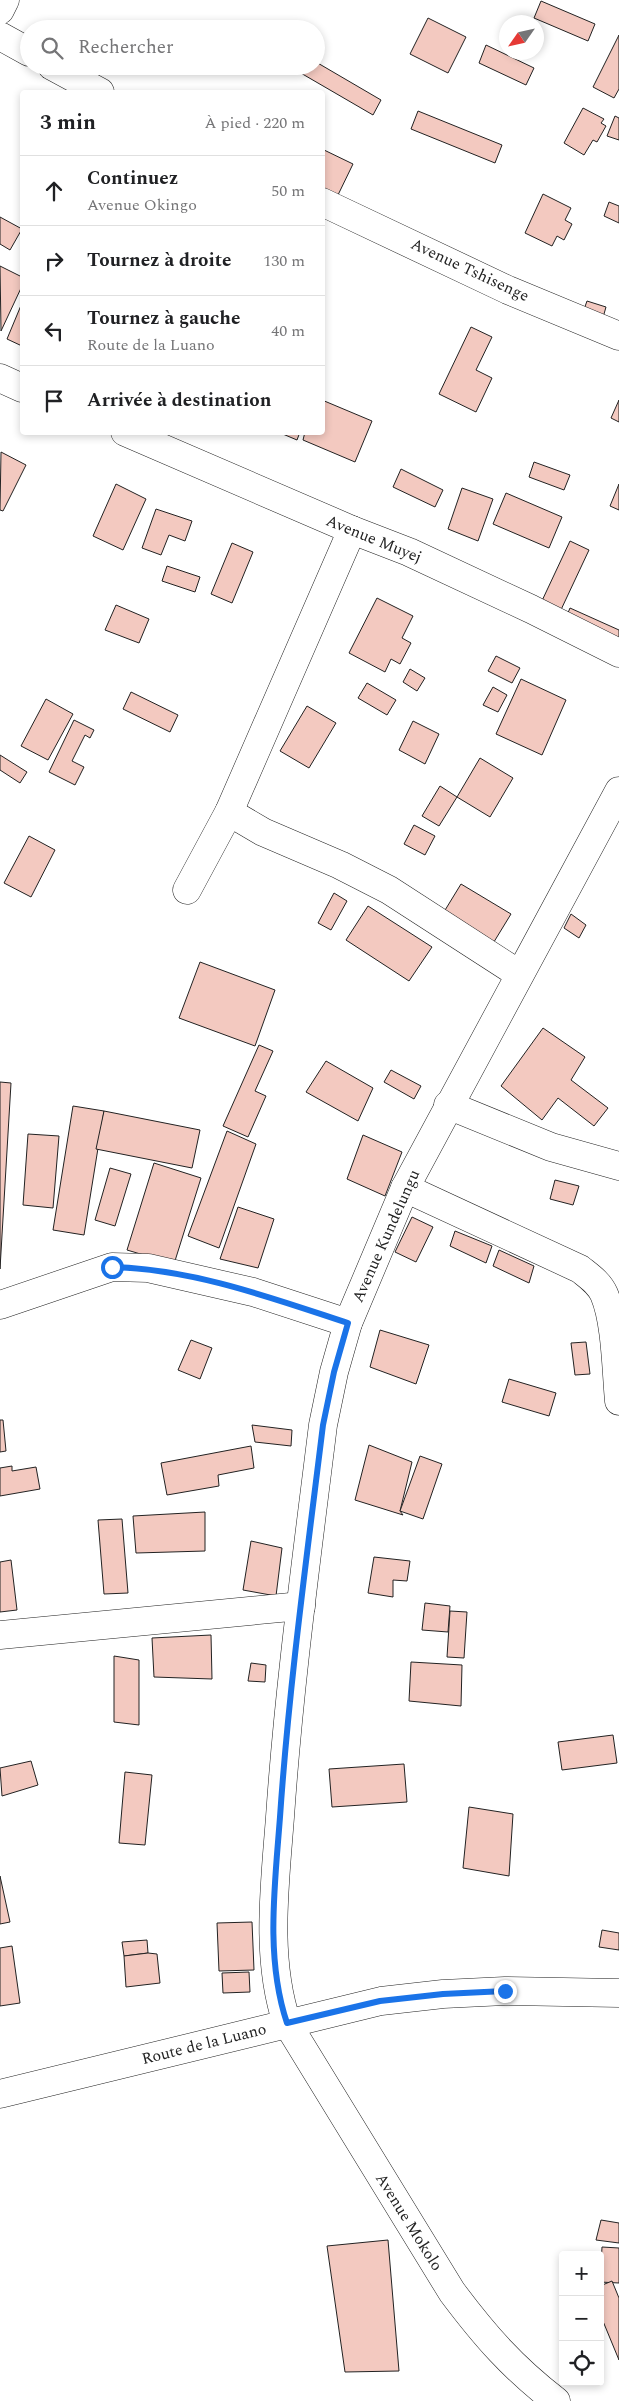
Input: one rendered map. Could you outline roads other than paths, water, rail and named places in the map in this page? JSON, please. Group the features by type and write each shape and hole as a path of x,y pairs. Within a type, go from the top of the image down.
{"street":[{"path":"0,10 5,0"},
{"path":"0,36 20,47"},
{"path":"69,75 96,90"},
{"name":"Avenue Tshisenge","path":"325,203 508,290 619,336"},
{"path":"0,378 20,387"},
{"name":"Avenue Muyej","path":"132,435 417,556 619,653"},
{"path":"187,890 229,812 352,530"},
{"name":"Avenue Kundelungu","path":"287,2023 278,1998 275,1968 274,1887 283,1766 301,1606 323,1425 334,1372 348,1323 405,1188 448,1105 619,791"},
{"path":"229,812 263,832 298,849 340,865 389,890 519,974"},
{"path":"448,1105 551,1147 619,1166"},
{"path":"405,1188 580,1269 596,1282 604,1293 610,1312 619,1401"},
{"path":"0,1305 112,1267 148,1268 253,1292 348,1323"},
{"path":"0,1635 301,1606"},
{"name":"Route de la Luano","path":"0,2094 380,2001 443,1994 505,1991 619,1993"},
{"name":"Avenue Mokolo","path":"287,2023 452,2292 482,2332 524,2376 556,2401"}]}
